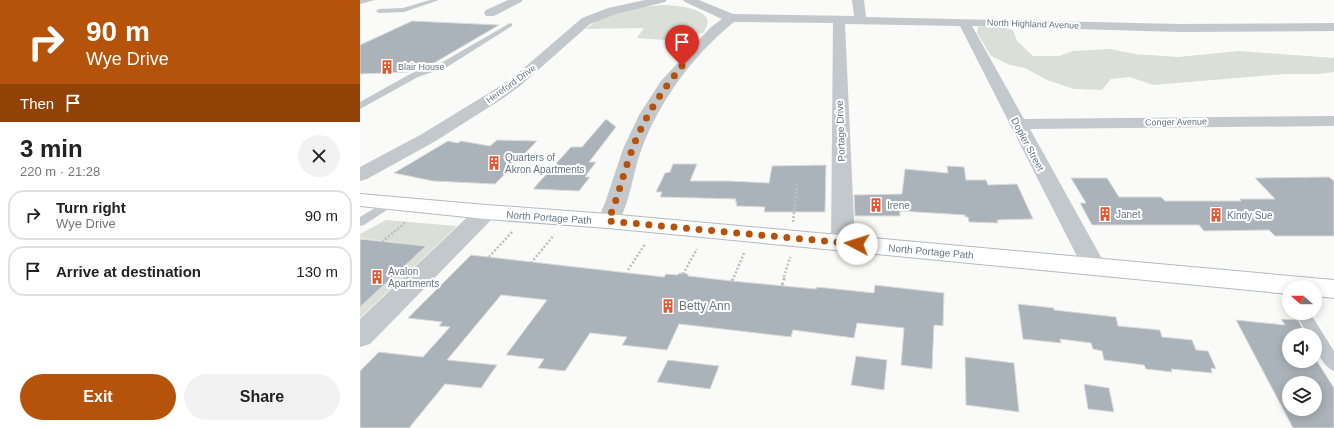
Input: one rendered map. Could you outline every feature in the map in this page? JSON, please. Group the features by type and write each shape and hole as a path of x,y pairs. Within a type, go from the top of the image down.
{"main road":[{"name":"North Portage Path","path":"360,200 486,212 608,221 1094,266 1282,289"},
{"path":"1322,288 1334,289"}],"street":[{"path":"490,12 517,0"},
{"name":"Hereford Drive","path":"360,175 428,138 496,96 539,63 586,21 612,10 661,0"},
{"path":"608,221 616,203 632,149 648,115 667,84 716,30 731,18 689,0"},
{"path":"858,0 860,20"},
{"name":"North Highland Avenue","path":"731,18 1180,28 1334,27"},
{"name":"Portage Drive","path":"838,20 838,81 843,200 843,243"},
{"name":"Dopler Street","path":"964,22 1094,266"},
{"name":"Conger Avenue","path":"1017,124 1334,121"},
{"path":"360,336 486,212"}],"lane":[{"path":"360,2 372,0"},
{"path":"379,11 404,10 436,0"},
{"path":"360,106 415,75 444,65 510,25"},
{"path":"360,222 392,202"},
{"path":"1306,320 1334,364"}],"path":[{"path":"792,224 797,182"},
{"path":"382,242 406,222"},
{"path":"489,257 513,231"},
{"path":"531,263 554,235"},
{"path":"628,270 645,244"},
{"path":"683,274 697,249"},
{"path":"732,281 744,253"},
{"path":"782,285 790,257"}],"shaded area":[{"path":"661,5 685,7 702,13 707,18 707,25 703,33 699,33 692,42 637,38 644,28 586,29 593,23 611,14 642,7"},
{"path":"996,26 1013,30 1017,41 1033,56 1059,56 1073,51 1110,49 1135,54 1178,57 1239,51 1334,58 1334,72 1319,74 1285,74 1153,85 1130,77 1111,79 1102,90 1074,89 1047,80 1025,68 1010,65 991,56 977,33 978,27"},
{"path":"386,220 457,226 360,318 360,307 426,246 360,238 360,234"}],"building":[{"path":"412,21 499,25 434,63 420,64 409,72 360,74 360,45"},
{"path":"606,119 616,127 589,162 596,162 585,177 590,177 579,191 533,189 571,147 582,147"},
{"path":"497,140 537,141 495,184 433,181 394,173 448,141 458,143 461,141 490,146"},
{"path":"673,164 697,164 690,181 769,183 772,166 826,165 825,212 764,212 765,207 736,206 736,199 660,197 662,192 656,192 665,173 670,172"},
{"path":"947,166 964,167 966,180 986,180 988,185 1017,184 1033,219 997,220 998,223 969,222 968,217 965,217 965,215 900,211 900,216 855,216 854,195 902,194 905,169 948,173"},
{"path":"1329,177 1334,181 1334,236 1275,236 1269,230 1204,231 1199,225 1092,225 1080,203 1086,203 1071,178 1107,178 1119,197 1161,197 1165,201 1241,201 1240,199 1275,199 1255,178"},
{"name":"Avalon Apartments","path":"360,239 426,246 360,307"},
{"path":"471,255 664,277 666,274 677,275 680,273 688,274 688,276 816,289 817,287 874,293 875,285 944,293 943,326 934,325 932,369 901,365 904,328 857,323 854,338 793,330 791,337 679,324 667,350 622,345 627,337 590,333 565,371 538,368 544,359 506,355 547,300 501,295 447,360 497,365 481,388 445,384 409,428 360,428 360,371 379,352 423,357 450,327 439,326 442,322 408,318"},
{"path":"1018,304 1054,308 1054,310 1116,317 1118,326 1160,330 1162,337 1192,340 1196,350 1208,351 1216,369 1211,368 1212,373 1171,369 1172,372 1146,369 1144,365 1104,360 1102,351 1093,349 1091,343 1060,339 1061,343 1023,339"},
{"path":"1281,319 1298,320 1302,328 1282,328 1282,368 1321,368 1334,388 1334,428 1293,428 1287,416 1322,416 1322,376 1282,376 1282,407 1236,320 1285,325"},
{"path":"856,356 887,360 884,390 851,385"},
{"path":"965,357 1014,363 1019,412 966,405"},
{"path":"668,360 719,366 710,389 657,382"},
{"path":"1084,384 1109,388 1114,412 1088,409"}],"place":[{"name":"Blair House","path":"387,67"},
{"name":"Quarters of Akron Apartments","path":"494,163"},
{"name":"Irene","path":"876,205"},
{"name":"Janet","path":"1105,214"},
{"name":"Kindy Sue","path":"1216,215"},
{"name":"Avalon Apartments","path":"377,277"},
{"name":"Betty Ann","path":"668,306"}],"route":[{"path":"682,66 667,84 648,115 632,149 616,203 608,221 857,244"}]}
